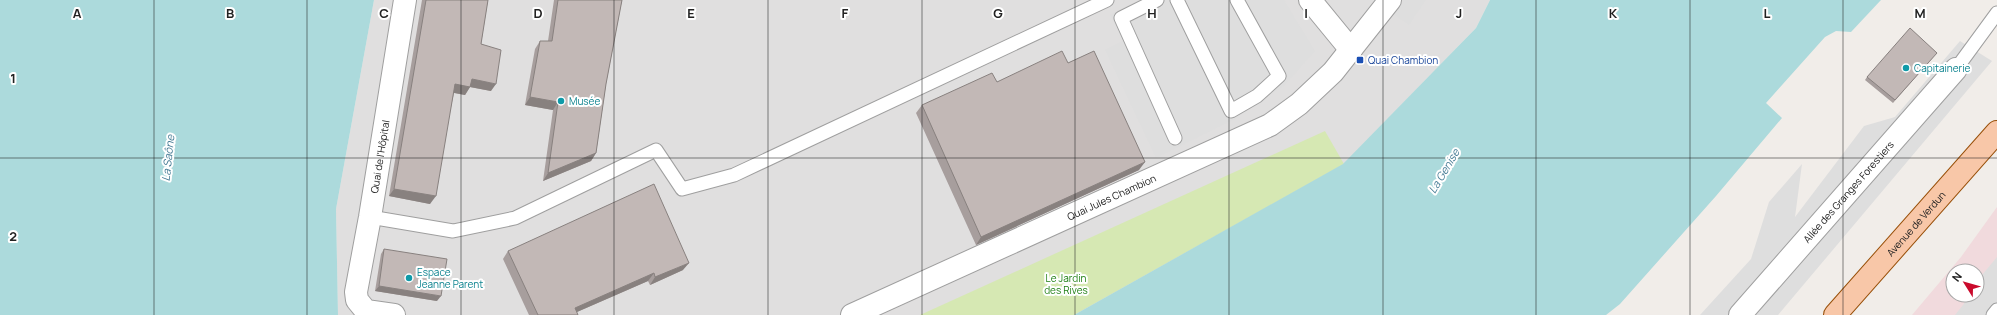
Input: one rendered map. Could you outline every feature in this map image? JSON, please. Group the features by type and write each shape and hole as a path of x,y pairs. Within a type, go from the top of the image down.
{"main road":[{"name":"Avenue de Verdun","path":"1835,315 1997,132"}],"street":[{"name":"Quai de l'Hôpital","path":"394,315 366,311 357,300 356,292 370,217 405,0"},
{"path":"1310,0 1351,50"},
{"name":"Quai Jules Chambion","path":"852,315 1270,125 1299,104 1334,72 1390,0"},
{"name":"Allée des Granges Forestiers","path":"1740,315 1956,68"}],"lane":[{"path":"370,217 453,231 515,218 656,150 682,189 734,175 1107,0"},
{"path":"1157,0 1121,18 1176,138"},
{"path":"1177,0 1231,111 1256,96 1279,76 1237,0"},
{"path":"1956,68 1997,13"},
{"path":"1993,315 1997,310"}],"shaded area":[{"path":"374,0 1490,0 1476,28 1344,164 1074,315 338,315 336,209"},
{"path":"1140,0 1284,0 1315,51 1285,85 1235,119 1156,158 1105,50 1123,41 1110,15"},
{"path":"1402,0 1426,0 1409,25 1393,14"},
{"path":"1960,41 1992,61 1778,315 1700,315 1751,259 1769,202 1802,164 1795,217 1864,126 1895,117"},
{"path":"1997,207 1997,315 1912,315 1945,276 1945,303 1985,303 1985,263 1956,263"},
{"path":"1997,257 1997,315 1955,315 1964,303 1985,303 1985,271"}],"green space":[{"name":"Le Jardin des Rives","path":"1325,131 1344,164 1074,315 920,315"}],"water":[{"name":"La Saône","path":"0,0 374,0 336,209 338,315 0,315"},
{"name":"La Genise","path":"1490,0 1881,0 1851,32 1836,31 1825,37 1766,103 1782,118 1716,196 1620,304 1606,315 1074,315 1343,164 1476,28"}],"building":[{"path":"426,0 488,0 481,44 501,50 496,84 472,79 470,87 455,84 436,196 394,189"},
{"path":"558,0 622,0 606,84 596,153 548,173 558,102 530,97 540,41 552,41"},
{"name":"Capitainerie","path":"1910,28 1937,53 1895,100 1867,77"},
{"path":"1062,51 1068,63 1094,51 1145,162 981,237 922,105 992,73 997,82"},
{"path":"654,184 689,263 655,277 654,273 575,308 578,315 538,315 508,251"},
{"name":"Espace Jeanne Parent","path":"384,249 447,259 441,296 379,286"}],"place":[{"name":"Quai Chambion","path":"1360,60"},
{"name":"Capitainerie","path":"1906,68"},
{"name":"Musée","path":"561,101"},
{"name":"Espace Jeanne Parent","path":"409,278"}]}
